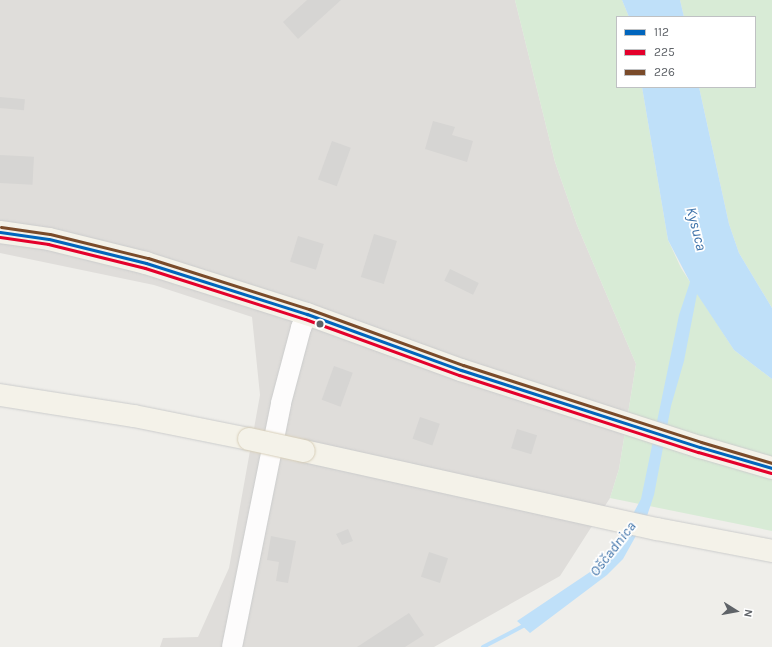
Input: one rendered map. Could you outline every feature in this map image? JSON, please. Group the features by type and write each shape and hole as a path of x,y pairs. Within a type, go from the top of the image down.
{"main road":[{"path":"0,232 48,239 146,263 307,314 460,370 700,447 772,468"},
{"path":"0,395 134,416 250,439 657,529 772,551"}],"street":[{"path":"232,647 281,403 301,328 307,314"}],"shaded area":[{"path":"0,0 515,0 555,162 577,225 636,364 619,469 610,498 560,576 434,647 160,647 163,638 198,637 229,568 260,395 252,317 154,285 0,253"}],"green space":[{"path":"515,0 622,0 629,16 616,16 616,88 642,88 668,240 681,268 734,350 772,379 772,531 610,498 619,469 636,364 577,225 555,162"},
{"path":"680,0 772,0 772,308 739,253 729,224 699,88 756,88 756,16 684,16"}],"water":[{"path":"622,0 680,0 684,16 629,16"},
{"name":"Kysuca","path":"642,88 699,88 729,224 739,253 772,308 772,379 734,350 697,294 684,361 671,406 654,495 647,516 623,559 607,575 530,633 517,621 593,570 619,540 641,499 679,315 690,282 668,240"}],"building":[{"path":"307,0 341,0 298,39 283,22"},
{"path":"0,97 25,99 24,110 0,108"},
{"path":"433,121 455,127 452,135 473,141 467,162 425,149"},
{"path":"332,141 351,148 337,186 318,180"},
{"path":"0,155 34,157 32,185 0,183"},
{"path":"374,234 397,241 384,284 361,277"},
{"path":"298,236 324,244 316,270 290,262"},
{"path":"450,269 479,283 473,295 444,281"},
{"path":"334,366 353,373 340,407 322,400"},
{"path":"420,417 440,424 432,446 413,439"},
{"path":"517,429 537,435 531,454 511,448"},
{"path":"348,529 353,541 342,545 336,534"},
{"path":"271,536 296,541 288,583 276,581 279,562 267,560"},
{"path":"429,552 448,558 440,583 421,577"},
{"path":"409,613 424,635 405,647 357,647"}],"waterway":[{"name":"Oščadnica","path":"483,647 527,624"}],"transit line":[{"name":"226","path":"1,227 50,234 148,258 309,309 463,365 701,442 772,463"},
{"name":"112","path":"0,232 49,239 146,263 307,314 461,370 700,447 772,468"},
{"name":"225","path":"0,237 48,244 145,268 305,319 459,375 698,452 771,473"}]}
